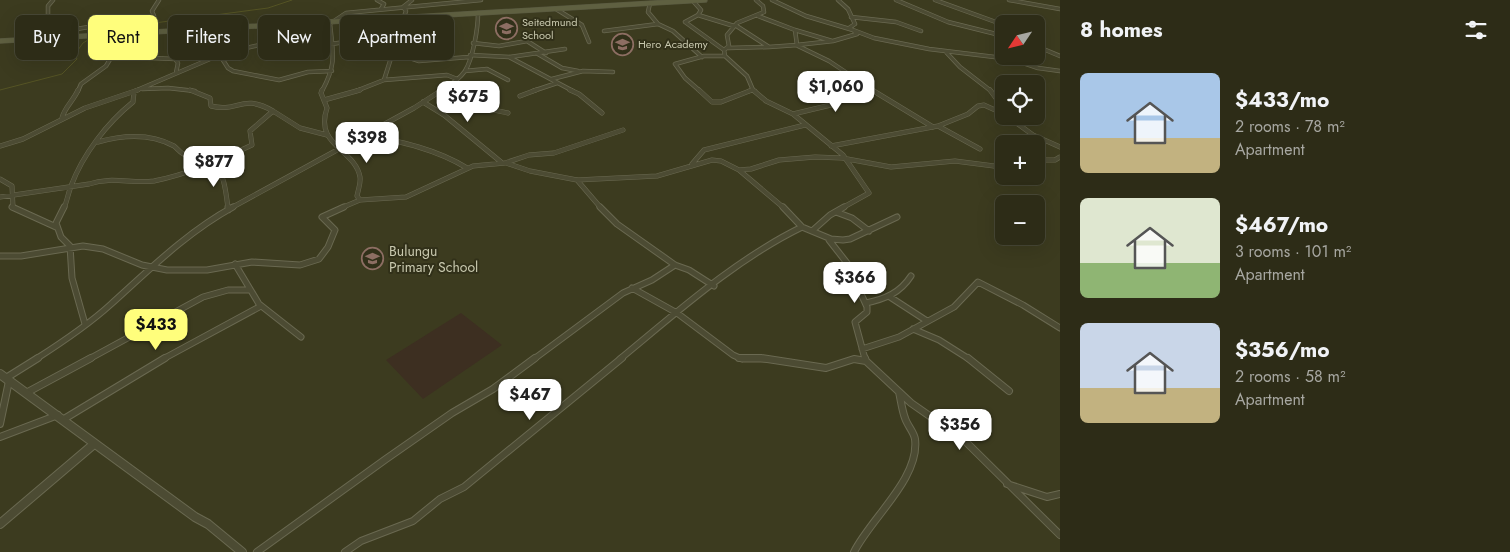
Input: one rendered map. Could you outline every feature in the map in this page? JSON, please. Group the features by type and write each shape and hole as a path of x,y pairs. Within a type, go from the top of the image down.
{"main road":[{"path":"442,15 705,0"},
{"path":"330,23 340,22"},
{"path":"0,41 15,39"}],"street":[{"path":"48,15 48,6 53,0"},
{"path":"78,28 122,20 149,18 154,16 152,11 158,0"},
{"path":"377,0 384,4 381,9"},
{"path":"404,6 412,0"},
{"path":"434,0 435,4"},
{"path":"360,200 357,196 360,179 358,166 340,148 332,143 327,135 325,114 327,108 321,92 332,71 330,23 335,16 343,14 404,6 481,0"},
{"path":"725,56 727,35 734,25 758,16 764,9 756,0"},
{"path":"772,0 806,16 874,38 946,52 1011,59 1038,68 1060,71"},
{"path":"838,0 848,9 855,25 851,29"},
{"path":"896,0 948,22 995,34"},
{"path":"935,0 995,22"},
{"path":"1009,0 1060,9"},
{"path":"692,1 701,10 698,15 685,22 726,49 797,46 833,41 857,34 851,29"},
{"path":"650,3 648,12 658,24 673,31 702,57"},
{"path":"404,6 405,15"},
{"path":"556,9 584,25 589,31 589,42"},
{"path":"0,424 5,378 84,324 119,297 150,268 192,234 228,210 423,102 456,80 465,71 478,28 478,13"},
{"path":"698,15 712,21 734,25 770,46"},
{"path":"758,16 795,30 833,41"},
{"path":"851,17 892,21 921,31"},
{"path":"604,31 658,24"},
{"path":"795,30 797,33 797,46"},
{"path":"332,43 340,41"},
{"path":"473,43 500,46 526,41 546,53"},
{"path":"797,46 829,61 888,101 933,127"},
{"path":"384,80 391,58 407,57 419,61 469,56 509,57 565,49"},
{"path":"1045,50 1060,56"},
{"path":"946,52 953,62 995,96"},
{"path":"538,54 562,68 580,71 612,72"},
{"path":"753,90 721,102 708,100 675,66 681,61 702,57 725,56 746,76 753,90 766,101 792,114 846,159 869,193 836,212 812,230"},
{"path":"509,57 579,94 602,113"},
{"path":"158,58 175,59 178,63 176,73"},
{"path":"62,118 63,112 73,102 81,84 106,66 110,60"},
{"path":"0,146 23,139 62,118 136,91 208,60"},
{"path":"222,60 231,70 279,80 308,72 332,71"},
{"path":"465,71 488,70 496,76 508,80"},
{"path":"552,79 580,71"},
{"path":"324,100 365,89 384,80 447,75 456,80 471,102 486,110 508,113"},
{"path":"520,96 557,83"},
{"path":"136,91 184,90 201,93 210,98 210,106 214,107 235,107 249,102 260,104 300,128 327,135"},
{"path":"56,226 57,218 67,202 71,186 113,118 133,102 136,91"},
{"path":"792,114 835,104 819,92"},
{"path":"423,102 454,122 470,139 503,163 538,173 577,180 649,177 718,160 739,170 775,199 802,227 812,230 829,240 847,263 866,304 867,312 855,322 866,361 924,413 964,440 990,464 1005,484 1060,535"},
{"path":"830,146 938,126 968,114 978,106 995,104"},
{"path":"986,106 995,110"},
{"path":"0,197 90,184 104,179 152,181 190,173 252,145 250,131 273,111"},
{"path":"692,165 704,150 805,125"},
{"path":"1020,125 1033,134 1060,147"},
{"path":"938,126 980,148"},
{"path":"0,256 20,256 70,246 105,249 150,268 196,271 234,264 264,262 284,266 317,261 334,241 335,231 322,217 360,200 406,197 467,168 558,152 623,130"},
{"path":"98,142 128,134 140,136 176,147 184,155 204,158 214,163 225,188 228,210"},
{"path":"366,134 411,144 446,155 467,168"},
{"path":"1045,160 1056,160 1060,156"},
{"path":"739,170 800,157 846,159 891,167 946,161 995,166"},
{"path":"458,163 458,172"},
{"path":"0,179 12,186 11,194 14,209 56,226 70,246 70,264 78,297 84,312 84,324"},
{"path":"577,180 589,197 617,224 675,265 689,270 714,286"},
{"path":"836,212 852,218 869,231"},
{"path":"829,240 850,239 897,217"},
{"path":"345,552 361,541 412,521 440,499 464,487 677,313 774,240 802,227"},
{"path":"234,264 261,306 301,337"},
{"path":"257,552 452,413 493,389 562,337 632,288 652,280 675,265"},
{"path":"866,304 890,297 906,286 911,276"},
{"path":"862,349 889,341 954,307 978,282 1023,305 1060,328"},
{"path":"632,288 677,313 733,355 742,359 761,358 826,368 849,360 866,361"},
{"path":"26,393 203,298 228,290 250,290"},
{"path":"890,297 928,321"},
{"path":"0,437 61,417 173,353 261,306"},
{"path":"913,329 932,336 955,350 985,370 1009,390"},
{"path":"5,378 61,417 94,444 194,517 208,524 242,552"},
{"path":"854,552 863,534 908,475 914,459 916,438 905,419 899,392"},
{"path":"0,524 94,444"},
{"path":"1005,484 1047,497 1060,494"}],"shaded area":[{"path":"461,313 502,345 423,399 386,360"}],"waterway":[{"path":"158,23 268,8 292,0"},
{"path":"0,90 62,74 77,59 75,54 83,43 88,40"}],"place":[{"name":"Seitedmund School","path":"506,28"},
{"name":"Hero Academy","path":"622,44"},
{"name":"Bulungu Primary School","path":"373,259"}]}
